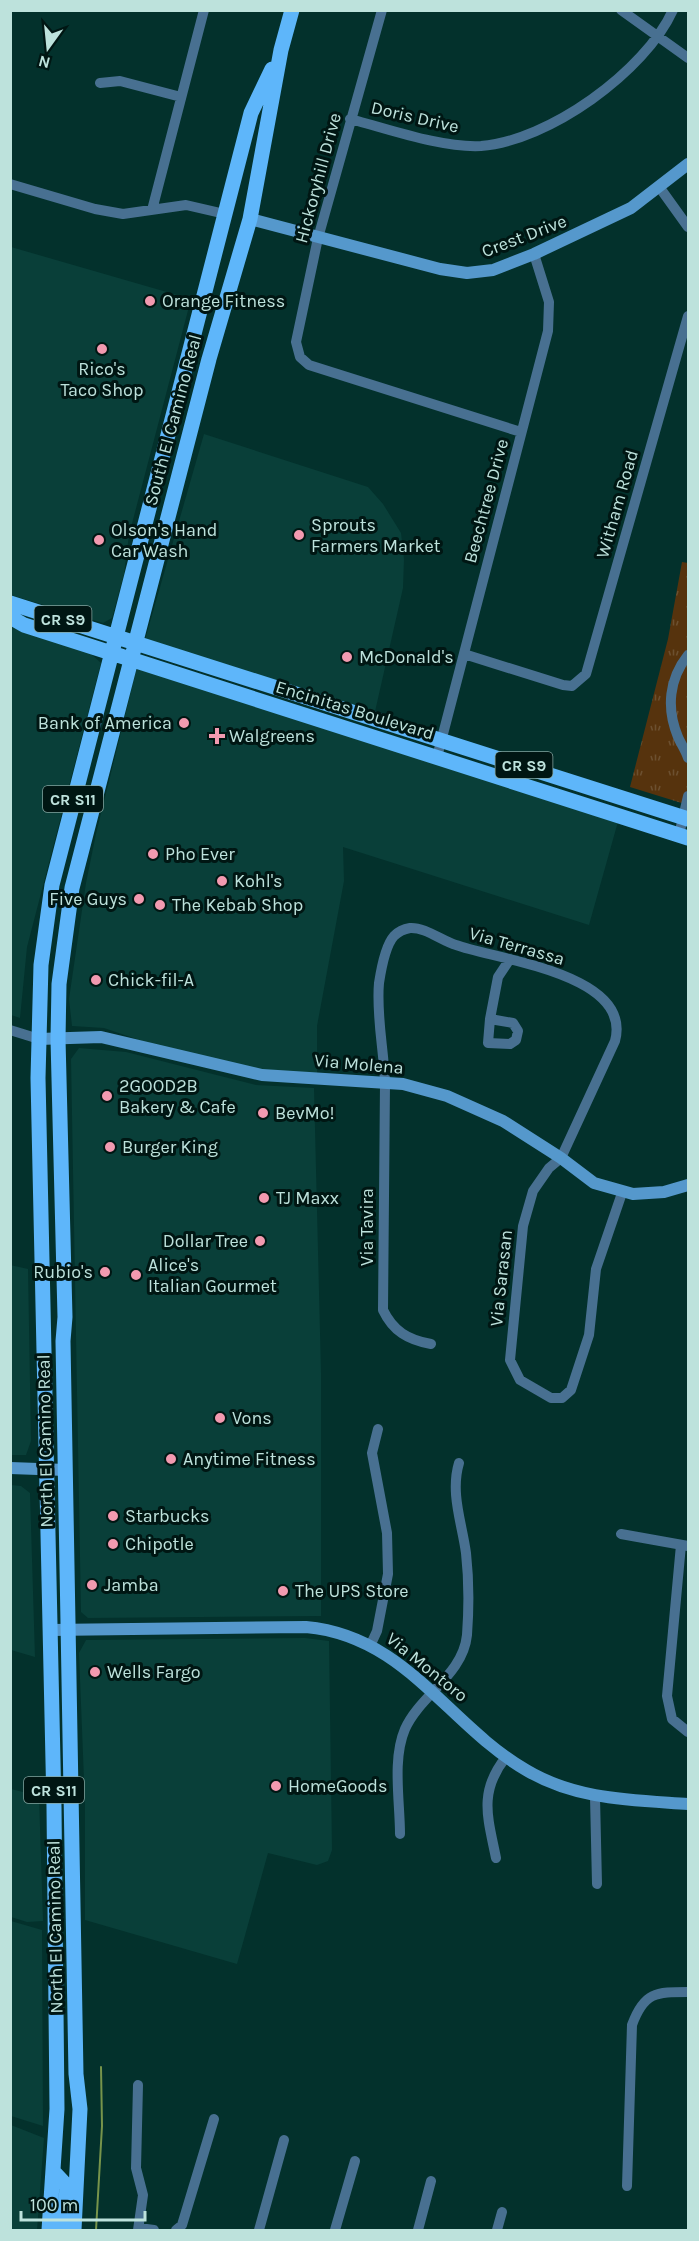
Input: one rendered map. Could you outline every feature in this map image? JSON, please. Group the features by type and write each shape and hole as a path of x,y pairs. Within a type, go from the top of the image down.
{"main road":[{"name":"South El Camino Real","path":"131,659 208,358 250,219 281,50 292,10"},
{"name":"South El Camino Real","path":"111,653 251,113 281,50"},
{"path":"250,219 240,213 253,155 251,113"},
{"path":"165,445 171,454 163,499 168,513"},
{"name":"Encinitas Boulevard","path":"10,603 686,818"},
{"name":"Encinitas Boulevard","path":"10,617 24,625 684,836"},
{"name":"North El Camino Real","path":"49,2230 57,2109 53,1763 40,1159 41,965 52,885 111,653"},
{"name":"North El Camino Real","path":"74,2230 80,2109 76,2074 58,997 72,888 131,659"},
{"path":"295,712 318,711 357,723 364,716"},
{"path":"65,832 74,840 67,880 72,888"},
{"path":"49,910 60,924 54,981 58,997"},
{"path":"40,1159 48,1173 52,1229 63,1241"},
{"path":"53,1763 63,1778 66,1821 73,1830"},
{"path":"53,2171 67,2186 63,2230"}],"street":[{"path":"152,210 204,10"},
{"name":"Hickoryhill Drive","path":"382,10 318,238 296,342 300,357 309,365 521,432"},
{"path":"621,10 688,58"},
{"name":"Doris Drive","path":"350,119 455,145 480,146 501,143 548,127 605,90 657,36 673,10"},
{"path":"100,83 120,81 181,97"},
{"name":"Crest Drive","path":"250,219 440,269 466,273 493,270 534,254 631,208 660,188 688,164"},
{"path":"10,184 94,209 123,214 186,205 225,214"},
{"path":"660,188 688,226"},
{"name":"Beechtree Drive","path":"437,757 548,331 549,302 534,254"},
{"name":"Witham Road","path":"464,654 563,685 572,686 581,682 586,674 688,316"},
{"path":"688,655 679,668 670,701 677,735 688,758"},
{"path":"684,836 688,796"},
{"name":"Via Terrassa","path":"385,1081 379,986 392,938 400,931 411,928 457,946 510,959 578,980 609,1006 616,1024 615,1041 561,1158"},
{"path":"490,1019 498,977 510,959"},
{"path":"10,1030 39,1039"},
{"name":"Via Molena","path":"39,1039 100,1037 262,1075 385,1081 447,1096 472,1105 561,1158 594,1183 622,1193 664,1192 688,1185"},
{"name":"Via Tavira","path":"385,1081 383,1310 390,1325 416,1341 431,1344"},
{"name":"Via Sarasan","path":"561,1158 549,1168 533,1191 523,1226 510,1360 520,1380 547,1396 562,1398 571,1390 589,1335 596,1269 622,1193"},
{"path":"370,1644 377,1631 388,1574 387,1533 372,1453 378,1429"},
{"path":"400,1834 401,1742 412,1717 454,1668 467,1636 468,1575 454,1487 459,1463"},
{"path":"10,1468 66,1470"},
{"path":"621,1534 685,1546 667,1696 672,1719 688,1732"},
{"name":"Via Montoro","path":"50,1630 306,1627 340,1632 370,1644 433,1693 506,1757 549,1782 595,1797 688,1804"},
{"path":"496,1858 486,1804 495,1771 506,1757"},
{"path":"595,1797 597,1884"},
{"path":"627,2186 632,2025 644,2001 657,1994 688,1992"},
{"path":"138,2085 136,2168 143,2195 139,2229 154,2230"},
{"path":"176,2230 182,2225 214,2119"},
{"path":"259,2230 284,2140"},
{"path":"335,2230 355,2161"},
{"path":"418,2230 431,2181"},
{"path":"497,2230 502,2212"}],"shaded area":[{"path":"11,247 191,299 129,535 124,574 112,618 103,623 11,595"},
{"path":"204,434 368,487 383,504 401,533 404,559 403,588 374,716 144,643"},
{"path":"11,627 89,652 101,663 27,947 20,1018 11,1015"},
{"path":"137,667 619,818 589,925 343,847 344,881 317,1026 317,1075 252,1070 154,1045 104,1028 72,1026 69,999 86,883"},
{"path":"79,1048 126,1052 256,1085 314,1088 321,1373 321,1616 88,1618 81,1612 71,1059"},
{"path":"10,1265 28,1269 31,1441 26,1455 11,1455"},
{"path":"11,1485 21,1486 30,1493 35,1657 11,1650"},
{"path":"305,1638 329,1641 332,1850 328,1861 317,1865 268,1853 237,1964 85,1920 85,1805 79,1653 86,1640"},
{"path":"11,1789 39,1796 43,1921 27,1922 11,1917"},
{"path":"11,1921 42,1930 43,2126 11,2116"},
{"path":"11,2125 44,2138 37,2230 11,2230"}],"green space":[{"path":"682,562 688,563 688,805 630,787 668,639"}],"waterway":[{"path":"96,2230 102,2126 101,2067"}],"place":[{"name":"Orange Fitness","path":"150,301"},
{"name":"Rico's Taco Shop","path":"102,349"},
{"name":"Sprouts Farmers Market","path":"299,535"},
{"name":"Olson's Hand Car Wash","path":"99,540"},
{"name":"McDonald's","path":"347,657"},
{"name":"Bank of America","path":"184,723"},
{"name":"Walgreens","path":"217,736"},
{"name":"Pho Ever","path":"153,854"},
{"name":"Kohl's","path":"222,881"},
{"name":"Five Guys","path":"139,899"},
{"name":"The Kebab Shop","path":"160,905"},
{"name":"Chick-fil-A","path":"96,980"},
{"name":"2GOOD2B Bakery & Cafe","path":"107,1096"},
{"name":"BevMo!","path":"263,1113"},
{"name":"Burger King","path":"110,1147"},
{"name":"TJ Maxx","path":"264,1198"},
{"name":"Dollar Tree","path":"260,1241"},
{"name":"Rubio's","path":"105,1272"},
{"name":"Alice's Italian Gourmet","path":"136,1275"},
{"name":"Vons","path":"220,1418"},
{"name":"Anytime Fitness","path":"171,1459"},
{"name":"Starbucks","path":"113,1516"},
{"name":"Chipotle","path":"113,1544"},
{"name":"Jamba","path":"92,1585"},
{"name":"The UPS Store","path":"283,1591"},
{"name":"Wells Fargo","path":"95,1672"},
{"name":"HomeGoods","path":"276,1786"}]}
